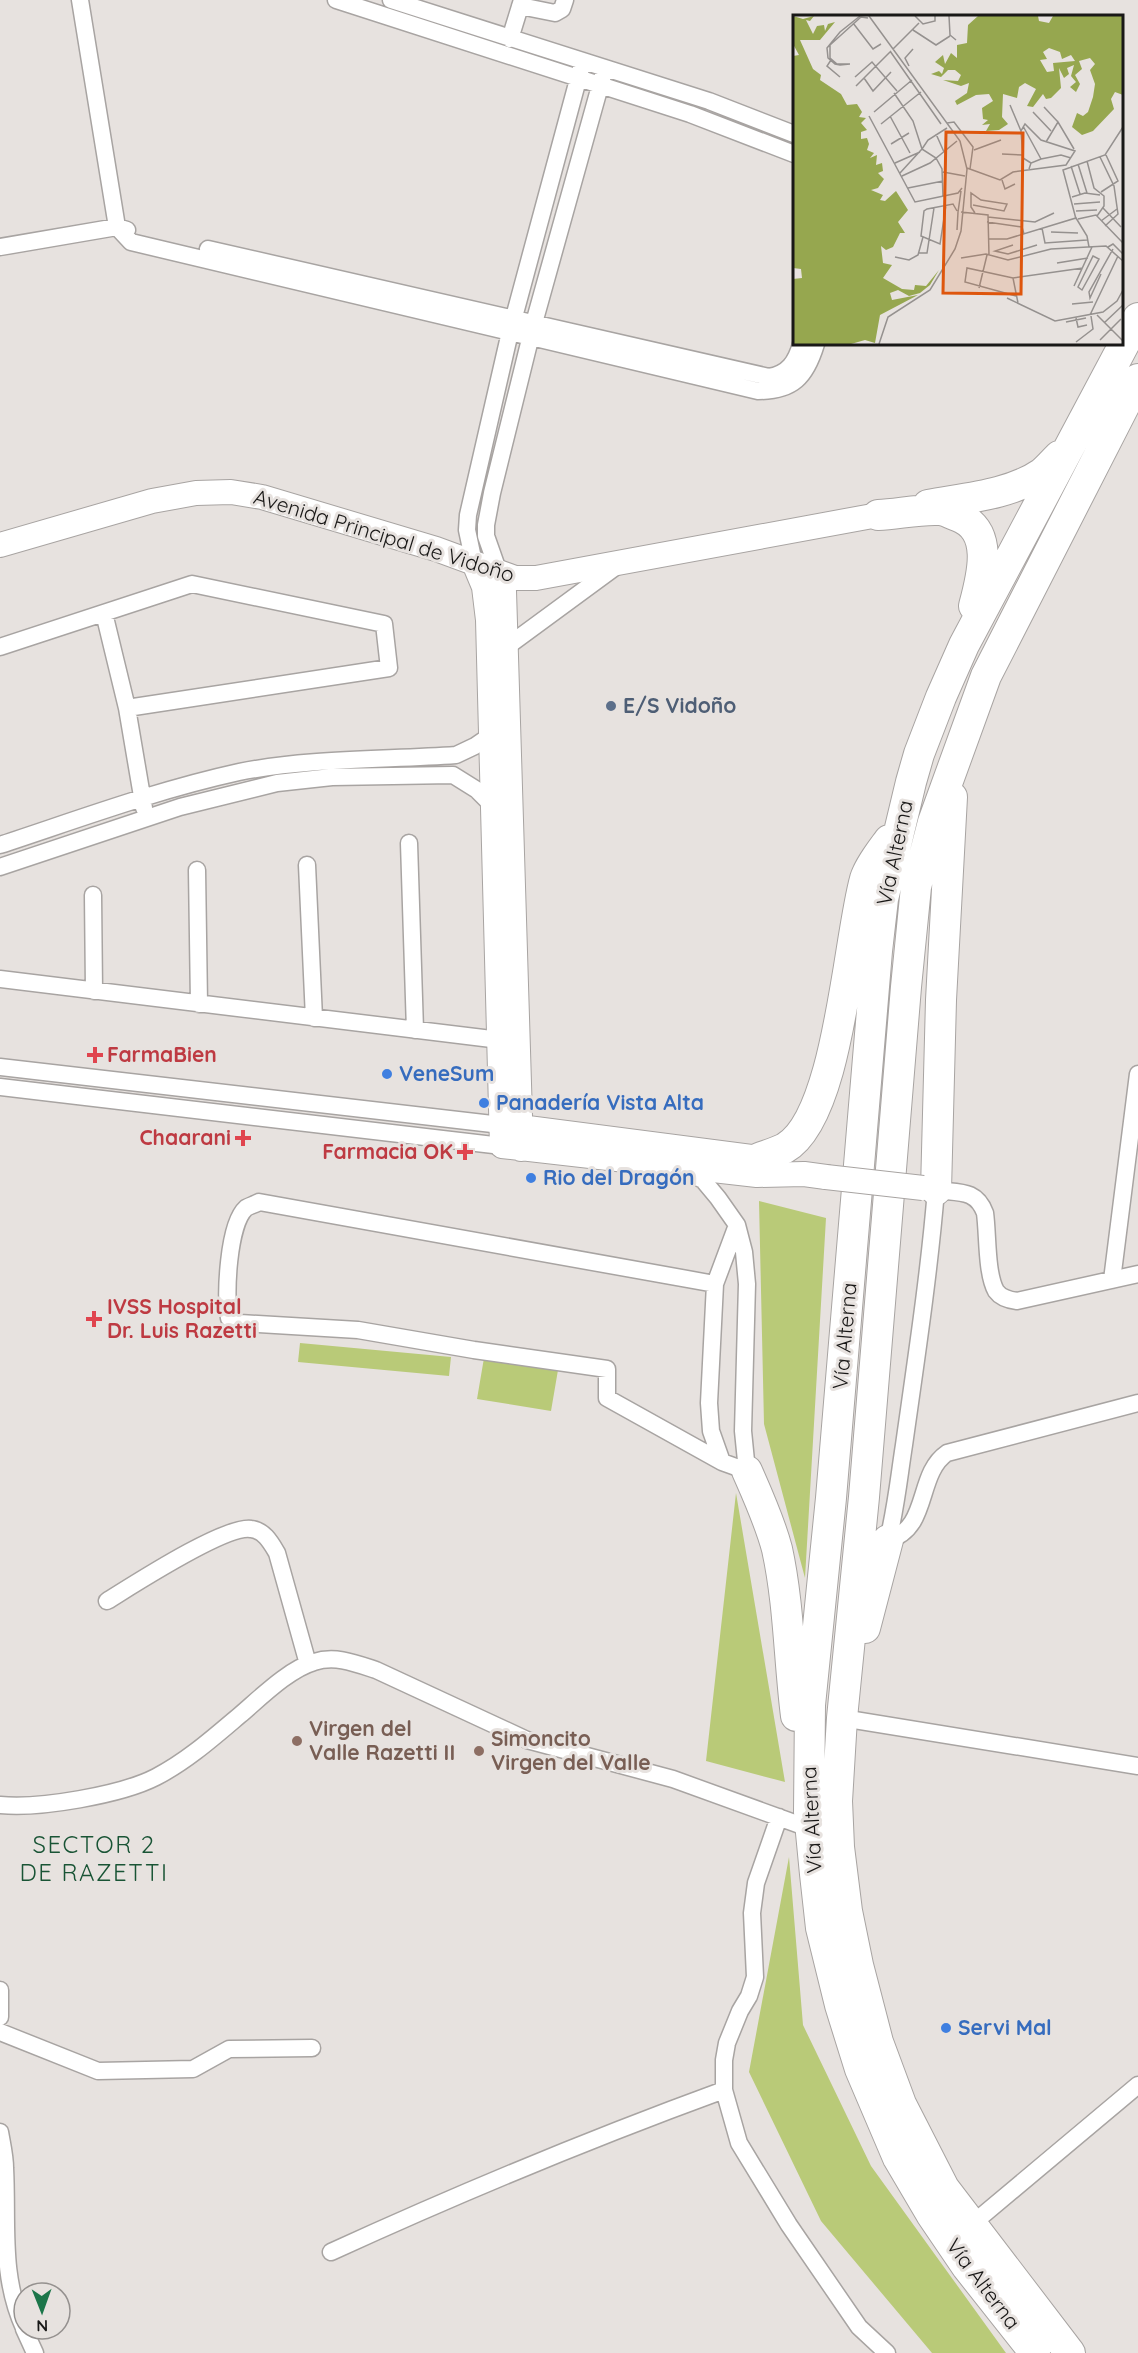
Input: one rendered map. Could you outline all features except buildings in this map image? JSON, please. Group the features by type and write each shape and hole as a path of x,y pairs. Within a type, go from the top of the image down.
{"highway":[{"name":"Vía Alterna","path":"1035,2353 967,2267 931,2214 898,2158 860,2069 823,1938 810,1821 810,1705 833,1475 883,899 919,754 964,645 1138,318"},
{"name":"Vía Alterna","path":"1070,2353 944,2188 901,2104 878,2042 847,1911 839,1847 837,1801 842,1718 864,1497 915,897 933,822 986,676 1138,379"},
{"path":"878,515 996,492 1023,483 1044,472 1073,440"},
{"path":"878,515 941,510 965,519 976,528 983,550 982,578 964,645"},
{"path":"930,1189 951,805 957,757"},
{"path":"759,1158 786,1148 806,1126 825,1083 866,877 902,819"},
{"path":"734,1466 767,1518 777,1548 786,1603 794,1702 810,1821"},
{"path":"842,1718 888,1540"}],"main road":[{"name":"Avenida Principal de Vidoño","path":"0,545 152,501 196,493 231,492 262,497 436,549 515,578 536,578 878,515"},
{"path":"474,563 484,587 487,609 499,757 511,1137"},
{"path":"499,573 504,591 505,648 494,807 509,1041"},
{"path":"511,1137 759,1158 815,1176"},
{"path":"511,1137 674,1166 757,1175 815,1176 930,1189"}],"street":[{"path":"80,0 117,227"},
{"path":"336,0 690,114 793,153"},
{"path":"391,0 421,5 510,39 710,101 793,133"},
{"path":"510,39 521,3 555,13 562,9 566,0"},
{"path":"474,563 467,530 468,515 511,325 583,61"},
{"path":"499,573 486,536 486,525 532,330 605,68"},
{"path":"0,247 117,227 532,330 758,391 775,391 787,387 799,378 807,370 816,345"},
{"path":"532,330 769,377 780,375 788,370 794,363 801,345"},
{"path":"505,648 620,564"},
{"path":"0,647 192,584 384,624 389,668 127,708"},
{"path":"104,613 127,708 145,818"},
{"path":"0,845 174,788 241,772 297,764 456,755 475,746 499,757"},
{"path":"0,866 145,818 213,798 277,783 332,777 453,775 499,757"},
{"path":"453,775 477,790 494,807"},
{"path":"409,843 415,1030"},
{"path":"307,865 314,1018"},
{"path":"197,870 199,1004"},
{"path":"93,895 94,991"},
{"path":"0,979 509,1041"},
{"path":"0,1067 511,1137"},
{"path":"1112,1280 1138,1074"},
{"path":"0,1087 511,1137"},
{"path":"674,1166 703,1180 737,1225 744,1252 747,1284 743,1431 734,1466"},
{"path":"888,1540 899,1487 930,1265 930,1189 965,1193 979,1200 986,1214 992,1280 1001,1296 1017,1301 1138,1274"},
{"path":"715,1284 259,1202 246,1208 240,1220 229,1257 226,1302 229,1318 240,1323 358,1330 474,1350 607,1369 607,1398 734,1466"},
{"path":"734,1466 711,1431 709,1403 715,1284 737,1225"},
{"path":"888,1540 903,1533 913,1521 920,1508 934,1466 947,1453 1138,1403"},
{"path":"107,1601 203,1545 241,1529 255,1530 268,1539 277,1553 308,1664"},
{"path":"0,1805 26,1807 78,1799 136,1785 154,1778 174,1767 210,1741 268,1692 308,1664 332,1659 356,1663 527,1740 673,1779 778,1817 810,1821"},
{"path":"842,1718 1138,1766"},
{"path":"778,1817 756,1883 752,1913 755,1977 749,1996 736,2019 727,2043 724,2060 724,2090 739,2143 789,2225 859,2326 886,2353"},
{"path":"0,1990 0,2017"},
{"path":"0,2032 98,2071 193,2069 229,2049 312,2048"},
{"path":"971,2225 1138,2085"},
{"path":"331,2252 468,2190 548,2157 724,2090"},
{"path":"0,2132 5,2166 5,2247 12,2292"}],"green space":[{"path":"759,1201 826,1218 805,1578 764,1424"},
{"path":"300,1343 451,1357 449,1376 298,1362"},
{"path":"484,1358 558,1370 551,1411 477,1399"},
{"path":"736,1493 785,1782 706,1761"},
{"path":"789,1857 803,2025 871,2166 1006,2353 932,2353 821,2221 749,2072"}],"place":[{"name":"E/S Vidoño","path":"611,706"},
{"name":"FarmaBien","path":"95,1055"},
{"name":"VeneSum","path":"387,1074"},
{"name":"Panadería Vista Alta","path":"484,1103"},
{"name":"Chaarani","path":"243,1138"},
{"name":"Farmacia OK","path":"465,1152"},
{"name":"Rio del Dragón","path":"531,1178"},
{"name":"IVSS Hospital Dr. Luis Razetti","path":"94,1319"},
{"name":"Virgen del Valle Razetti II","path":"297,1741"},
{"name":"Simoncito Virgen del Valle","path":"479,1751"},
{"name":"Servi Mal","path":"946,2028"}],"district":[{"name":"SECTOR 2 DE RAZETTI","path":"94,1859"}]}
